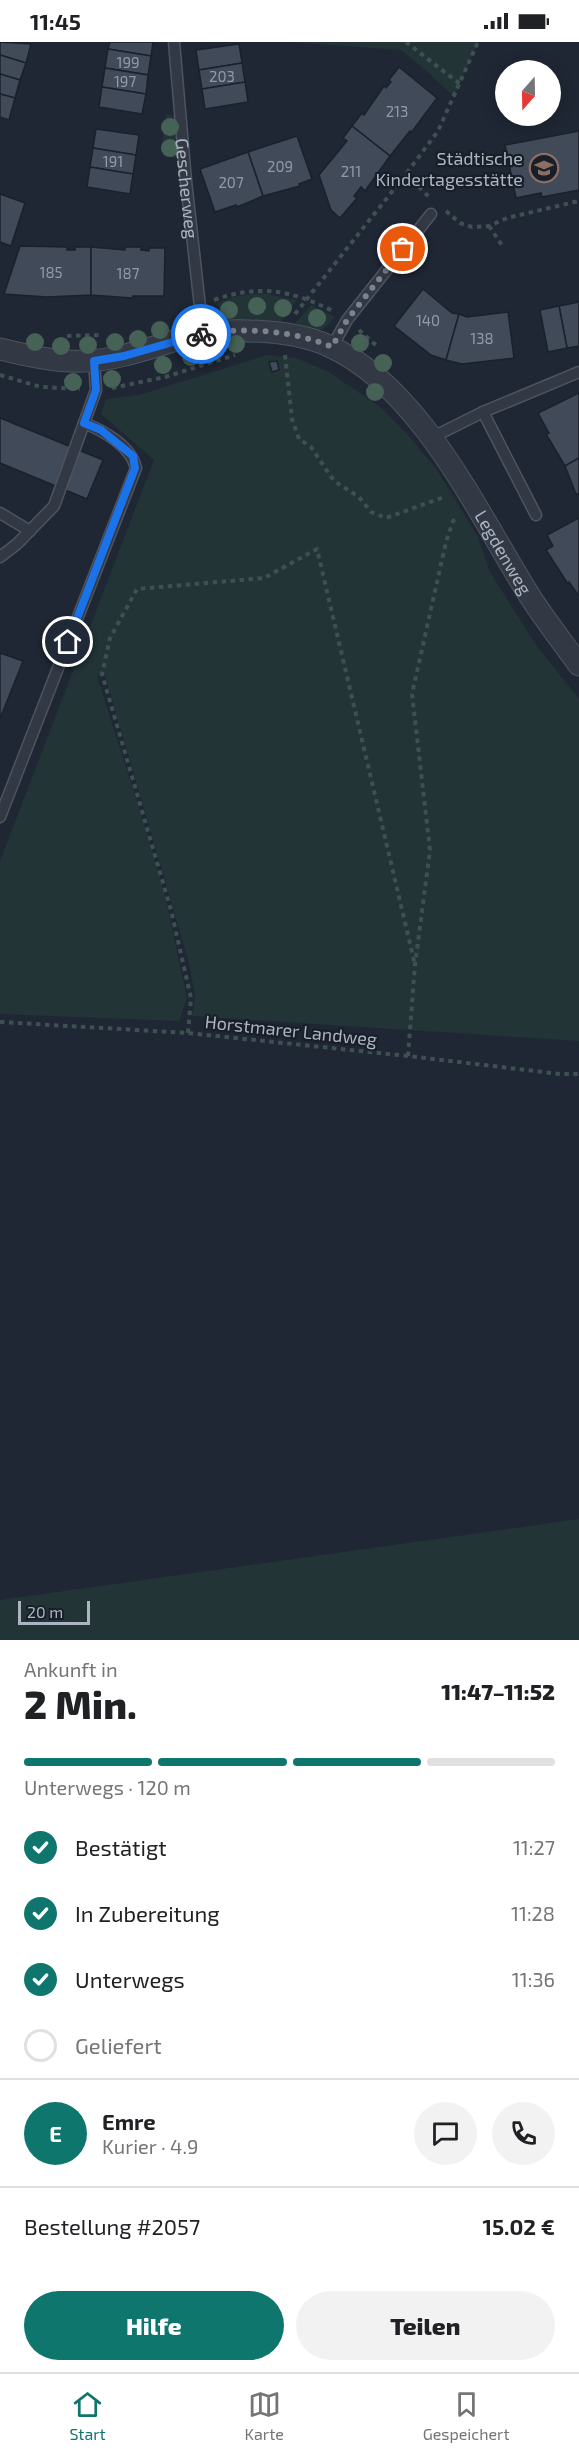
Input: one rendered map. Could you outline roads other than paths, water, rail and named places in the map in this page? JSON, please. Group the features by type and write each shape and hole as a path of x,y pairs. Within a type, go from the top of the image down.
{"street":[{"name":"Legdenweg","path":"203,334 226,331 284,333 313,339 332,347 368,371 388,388 433,437 532,600 579,665"},
{"path":"0,350 46,361 94,361 124,356 203,334"}],"lane":[{"name":"Gescherweg","path":"174,42 203,334"},
{"path":"332,347 347,320 431,214"},
{"path":"0,557 54,506 96,390 94,361"},
{"path":"433,437 483,412 579,372"},
{"path":"483,412 536,515"},
{"path":"0,817 135,468 133,456 101,430 84,423"},
{"path":"0,513 30,531"}],"place":[{"name":"Städtische Kindertagesstätte","path":"544,168"}]}
